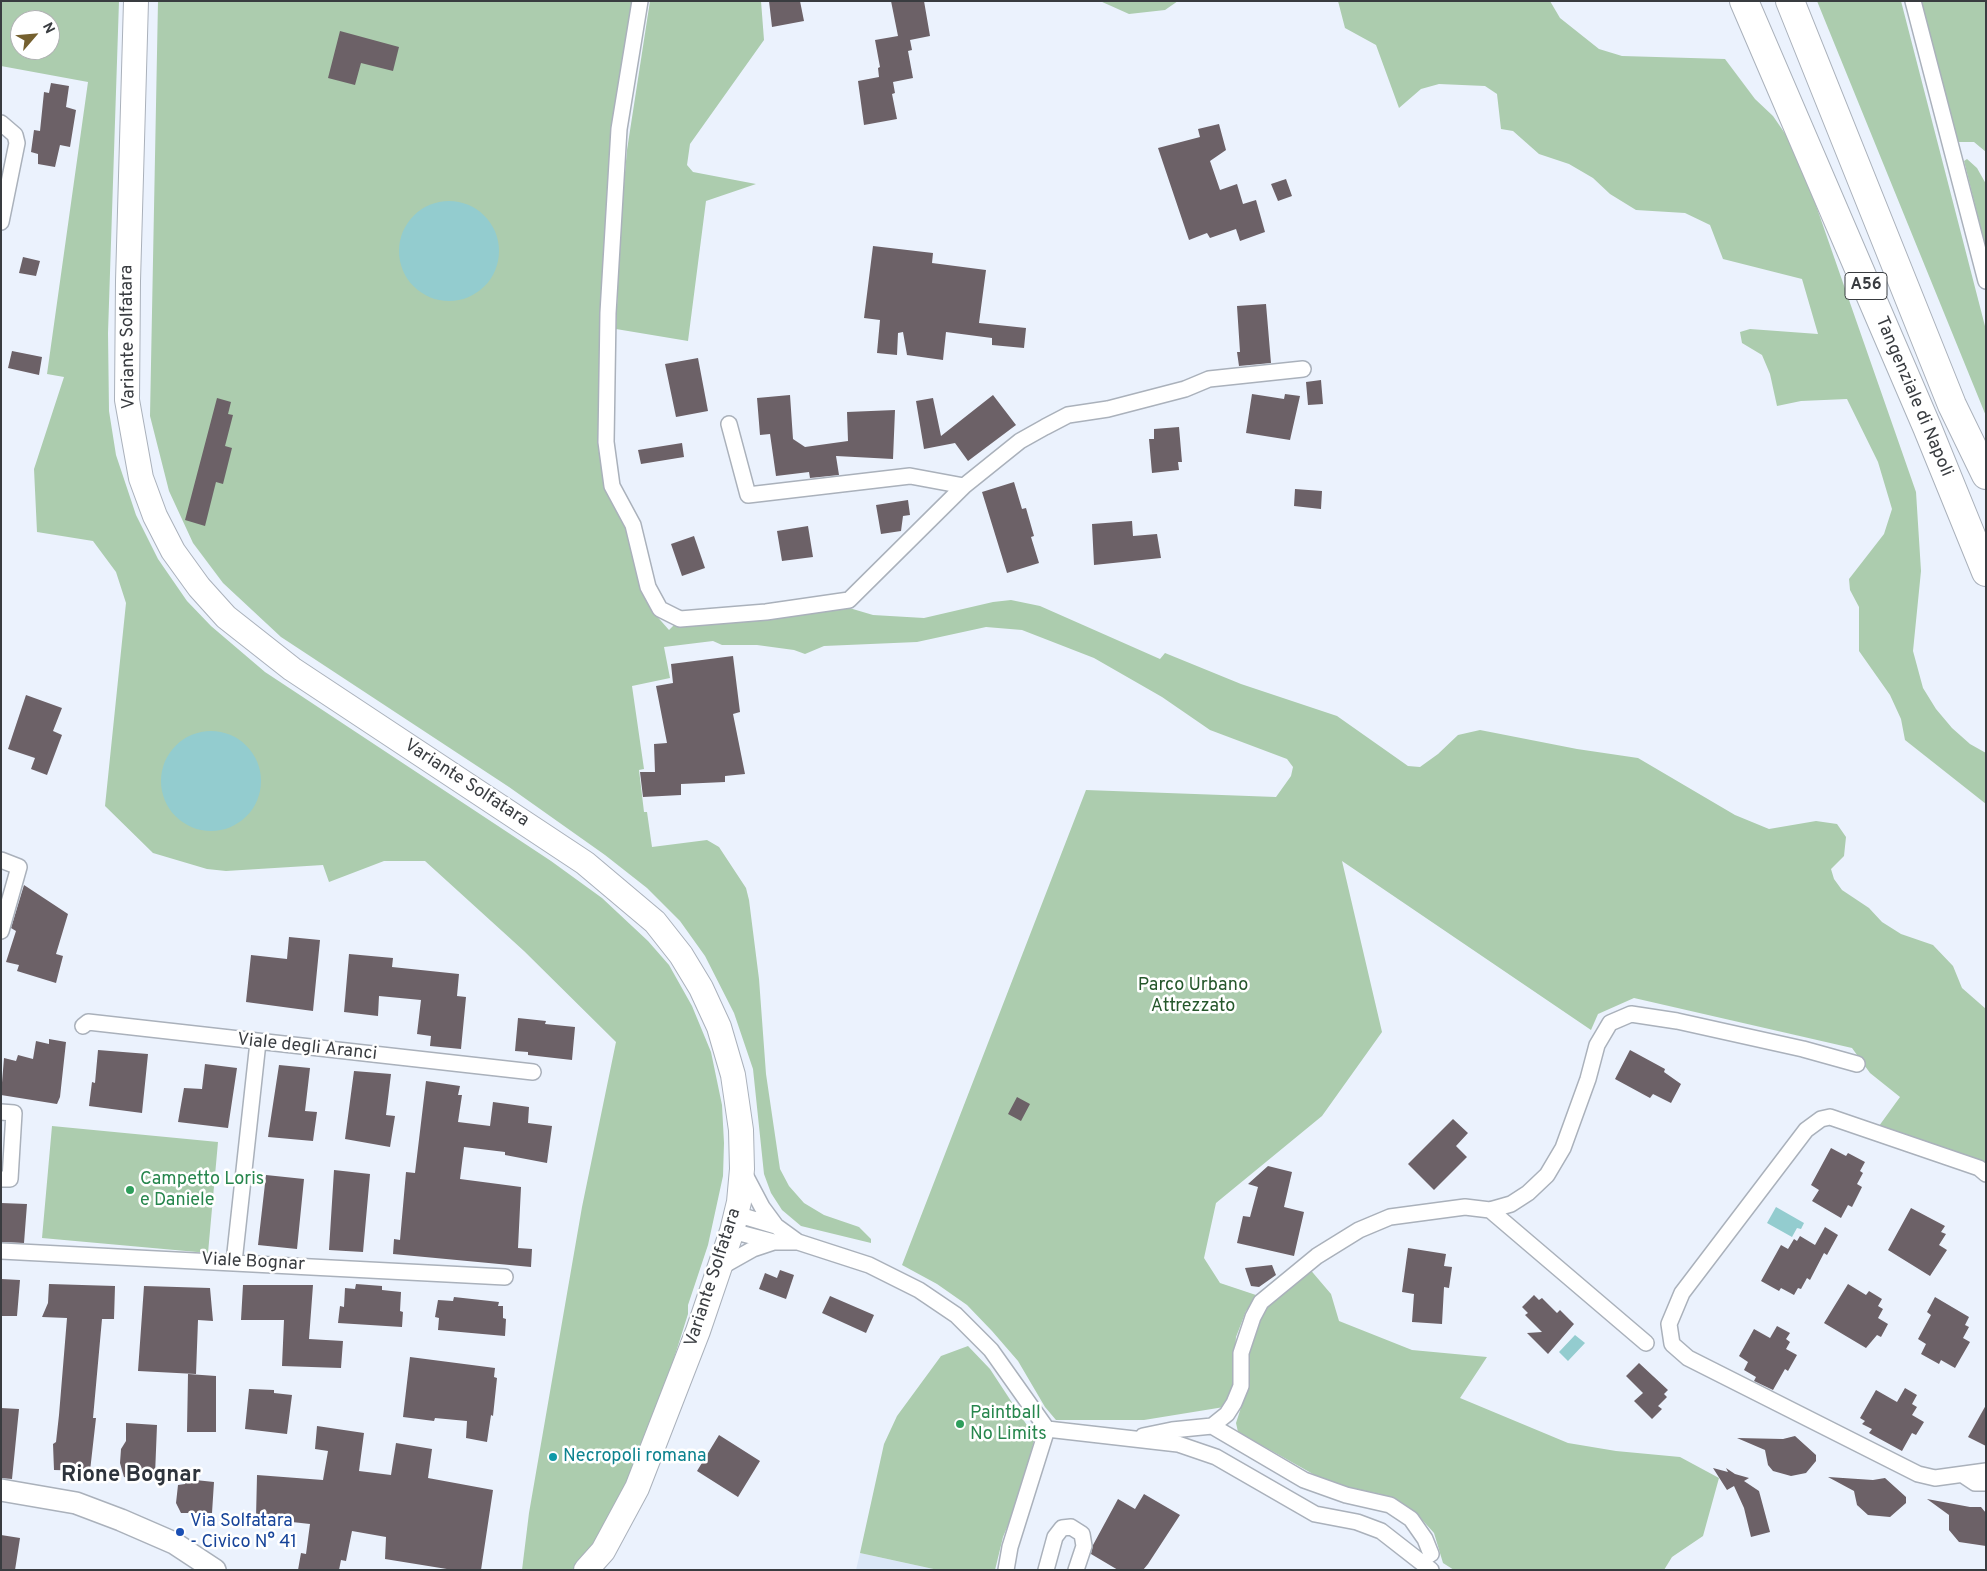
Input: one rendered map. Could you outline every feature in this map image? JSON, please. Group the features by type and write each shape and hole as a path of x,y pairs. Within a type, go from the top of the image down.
{"highway":[{"name":"Tangenziale di Napoli","path":"1744,1 1927,427 1986,572"},
{"name":"Tangenziale di Napoli","path":"1790,1 1952,405 1986,475"}],"main road":[{"name":"Variante Solfatara","path":"136,1 128,281 127,400 141,478 156,516 174,551 199,587 226,617 292,669 585,863 655,922 681,956 701,988 718,1028 732,1075 741,1130 742,1169 734,1222 721,1267 637,1488 603,1551 586,1570"},
{"path":"1,1490 67,1501 112,1516 174,1543 215,1570"}],"street":[{"path":"640,1 619,129 608,313 606,442 612,486 634,526 648,587 660,609 680,619 766,612 849,600 964,486 1020,441 1068,415 1108,409 1185,389 1209,379 1303,369"},
{"path":"1914,1 1986,281"},
{"path":"1,123 15,135 17,143 1,222"},
{"path":"729,424 748,495 910,476 964,486"},
{"path":"1,860 18,867 1,930"},
{"path":"1129,1439 1172,1430 1212,1426 1227,1414 1241,1386 1240,1353 1253,1317 1261,1302 1277,1287 1318,1256 1358,1230 1390,1217 1465,1207 1490,1210 1511,1204 1528,1193 1547,1174 1563,1148 1588,1079 1597,1045 1610,1023 1631,1014 1686,1023 1802,1048 1857,1064"},
{"name":"Viale degli Aranci","path":"83,1026 88,1022 534,1072"},
{"path":"234,1262 258,1042"},
{"path":"1,1112 14,1113 10,1180 1,1179"},
{"path":"1986,1174 1979,1168 1830,1117 1821,1119 1806,1130 1682,1293 1669,1324 1672,1344 1688,1358 1918,1474 1935,1478 1986,1471"},
{"path":"742,1169 762,1207 776,1226 798,1242"},
{"path":"1490,1210 1646,1342"},
{"path":"734,1222 776,1226"},
{"path":"734,1222 774,1242"},
{"path":"721,1267 753,1248 774,1242 798,1242 870,1265 920,1290 956,1314 991,1350 1047,1428 1178,1444 1216,1457 1315,1514 1357,1522 1381,1531 1431,1570"},
{"name":"Viale Bognar","path":"1,1251 505,1276"},
{"path":"1212,1426 1304,1480 1346,1495 1390,1505 1411,1519 1425,1539 1431,1554"},
{"path":"1006,1570 1010,1547 1047,1428"},
{"path":"1963,1474 1975,1483 1986,1483"},
{"path":"1046,1570 1056,1537 1062,1528 1071,1526 1082,1534 1084,1546 1076,1570"}],"shaded area":[{"path":"449,201 459,202 477,209 491,223 498,241 498,261 491,279 477,293 459,300 449,301 439,300 421,293 407,279 400,261 399,251 400,241 407,223 421,209 439,202"},
{"path":"211,731 230,735 247,745 257,762 261,781 257,800 247,817 230,827 211,831 192,827 175,817 165,800 161,781 165,762 175,745 192,735"},
{"path":"1776,1207 1804,1223 1801,1229 1797,1228 1792,1237 1767,1223"},
{"path":"1575,1335 1585,1343 1568,1361 1559,1352"},
{"path":"860,1553 938,1570 856,1570"}],"green space":[{"path":"1,1 119,1 108,333 109,411 116,455 136,515 158,559 187,601 211,626 265,672 551,861 602,898 648,941 669,965 692,1006 711,1052 722,1105 724,1143 723,1176 708,1245 688,1305 688,1314 664,1390 630,1480 598,1538 574,1570 522,1570 529,1513 582,1207 616,1042 524,951 425,861 384,861 329,882 323,865 226,871 207,869 153,853 105,806 126,603 116,572 93,541 37,532 34,469 64,377 47,374 88,82 1,66"},
{"name":"Parco Urbano Attrezzato","path":"158,1 634,1 605,276 598,448 605,480 628,532 640,587 654,613 669,630 675,624 746,622 846,607 873,615 924,618 993,602 1011,600 1040,606 1160,659 1165,653 1241,684 1337,716 1408,766 1420,767 1438,754 1458,735 1480,730 1577,749 1638,758 1735,815 1769,829 1816,821 1837,824 1846,837 1844,856 1831,869 1834,879 1842,890 1869,908 1882,922 1901,934 1933,945 1953,966 1962,988 1986,1009 1986,1165 1879,1126 1900,1097 1870,1073 1852,1048 1634,998 1598,1014 1591,1030 1342,861 1382,1032 1322,1116 1216,1203 1204,1258 1220,1283 1259,1296 1246,1311 1236,1337 1232,1395 1224,1407 1144,1420 1056,1420 1045,1407 1018,1361 967,1305 937,1284 902,1265 1086,790 1276,797 1291,776 1293,767 1287,759 1210,730 1162,697 1094,658 1022,630 986,627 917,642 824,646 805,654 794,650 757,645 722,645 713,641 664,647 670,678 632,686 644,769 639,770 644,812 647,812 652,847 707,840 719,847 746,888 759,979 766,1074 780,1169 789,1186 804,1203 824,1215 859,1227 871,1239 871,1243 801,1226 782,1210 771,1193 764,1174 753,1069 734,1013 705,956 680,921 647,888 605,855 509,787 281,637 223,583 193,543 169,491 150,416"},
{"path":"650,1 761,1 764,40 690,144 687,165 693,172 756,184 706,201 688,341 616,329 621,217 627,150"},
{"path":"1100,1 1178,1 1165,10 1129,14"},
{"path":"1338,1 1550,1 1560,18 1599,49 1622,56 1725,59 1755,99 1773,116 1797,151 1916,492 1921,571 1913,651 1923,688 1936,709 1952,728 1970,744 1986,753 1986,804 1905,740 1901,719 1890,695 1859,651 1859,607 1850,590 1849,579 1884,534 1892,509 1878,462 1847,399 1801,401 1777,406 1770,374 1762,355 1742,343 1740,332 1750,329 1818,334 1802,279 1723,259 1710,225 1685,213 1636,210 1610,194 1593,178 1569,164 1539,154 1513,131 1501,129 1497,94 1485,86 1439,84 1421,89 1399,108 1376,45 1345,28"},
{"path":"1817,1 1901,1 1986,330 1986,416"},
{"path":"1921,1 1986,1 1986,152 1974,142 1956,142"},
{"path":"1967,159 1977,168 1986,184 1986,249 1964,161"},
{"name":"Campetto Loris e Daniele","path":"52,1126 218,1142 208,1253 42,1238"},
{"path":"1308,1267 1331,1294 1339,1321 1412,1350 1487,1357 1460,1398 1568,1443 1616,1451 1680,1457 1719,1478 1703,1536 1672,1557 1664,1570 1454,1570 1443,1563 1434,1533 1415,1512 1380,1494 1329,1483 1238,1432 1236,1423 1246,1392 1249,1355 1262,1309"},
{"path":"968,1346 990,1369 1032,1433 1034,1441 1016,1506 1003,1537 995,1570 938,1570 860,1553 884,1444 897,1416 941,1356"}],"building":[{"path":"769,1 800,1 804,21 772,27"},
{"path":"891,1 924,1 930,36 910,40 912,50 908,51 913,78 893,82 895,93 892,94 897,119 864,125 858,81 879,77 878,68 880,67 875,40 898,36"},
{"path":"340,31 399,47 393,71 361,63 355,85 328,78"},
{"path":"51,83 69,86 66,107 76,110 70,147 60,145 55,167 38,164 38,154 31,152 34,130 40,131 44,92 49,93"},
{"path":"1219,124 1226,150 1210,161 1220,190 1237,184 1243,204 1256,200 1265,232 1240,241 1236,229 1210,238 1207,233 1189,240 1158,148 1200,137 1198,129"},
{"path":"1286,179 1292,196 1278,201 1271,184"},
{"path":"873,246 933,253 932,263 986,270 979,323 1026,328 1024,348 992,345 992,338 946,332 943,360 907,355 903,332 898,333 897,355 877,353 880,320 864,318"},
{"path":"23,257 40,261 36,276 19,273"},
{"path":"1266,304 1271,363 1239,366 1237,352 1240,352 1237,306"},
{"path":"12,351 42,357 39,375 8,368"},
{"path":"698,358 708,411 676,417 665,364"},
{"path":"1321,380 1323,404 1308,405 1306,382"},
{"path":"1252,394 1284,399 1285,394 1300,396 1290,440 1246,433"},
{"path":"790,395 793,439 805,447 848,441 847,412 895,410 893,459 836,456 839,475 810,478 809,472 776,476 770,434 760,435 757,398"},
{"path":"993,395 1016,425 968,461 955,443 924,449 916,401 933,398 941,436"},
{"path":"217,398 231,402 228,414 233,415 225,446 232,448 223,484 216,482 205,526 185,520"},
{"path":"1179,427 1182,462 1178,462 1179,470 1152,473 1149,439 1154,439 1154,429"},
{"path":"682,443 684,457 641,464 638,450"},
{"path":"1014,482 1022,509 1026,508 1034,536 1031,537 1039,563 1007,573 982,492"},
{"path":"1295,489 1322,491 1321,509 1294,506"},
{"path":"908,500 910,515 903,516 901,531 881,534 876,505"},
{"path":"1132,521 1133,536 1157,534 1161,558 1094,565 1092,524"},
{"path":"808,526 813,557 782,561 777,531"},
{"path":"694,536 705,568 682,576 671,544"},
{"path":"733,656 740,712 733,714 745,774 725,776 725,782 681,784 681,795 643,797 640,772 655,772 654,744 667,743 656,686 673,683 671,664"},
{"path":"26,695 62,708 53,731 62,735 47,775 31,769 35,758 8,749"},
{"path":"24,885 68,914 56,954 63,956 56,983 17,971 19,965 6,962 16,931 11,928"},
{"path":"289,937 320,940 313,1011 246,1002 251,955 287,959"},
{"path":"349,954 393,958 392,967 459,974 457,996 466,997 461,1049 430,1046 431,1036 417,1034 421,1000 379,996 378,1016 344,1012"},
{"path":"518,1018 546,1021 545,1024 575,1027 572,1060 528,1055 528,1052 515,1051"},
{"path":"49,1039 66,1042 60,1097 57,1104 1,1095 4,1058 16,1061 18,1055 33,1059 36,1041 49,1044"},
{"path":"98,1050 148,1054 142,1113 89,1106 92,1082 95,1083"},
{"path":"1630,1050 1665,1069 1664,1072 1681,1084 1671,1103 1653,1094 1650,1098 1615,1079"},
{"path":"205,1064 237,1068 228,1128 178,1122 184,1088 202,1089"},
{"path":"279,1065 310,1068 305,1111 317,1112 313,1141 268,1137"},
{"path":"354,1071 391,1074 386,1115 395,1116 390,1147 345,1139"},
{"path":"426,1081 460,1086 458,1095 462,1095 458,1122 490,1126 493,1102 529,1107 528,1123 552,1126 547,1163 505,1155 505,1152 464,1147 460,1179 521,1187 518,1248 532,1249 531,1267 393,1254 394,1239 400,1240 406,1172 415,1173"},
{"path":"1017,1097 1030,1104 1021,1121 1008,1114"},
{"path":"1453,1119 1468,1133 1456,1146 1467,1157 1434,1190 1408,1164"},
{"path":"1831,1148 1846,1156 1848,1153 1865,1162 1860,1171 1863,1173 1857,1184 1862,1187 1852,1207 1848,1205 1841,1218 1812,1201 1819,1190 1811,1185"},
{"path":"1268,1166 1292,1172 1284,1207 1304,1212 1294,1256 1237,1243 1243,1216 1250,1217 1258,1187 1248,1184"},
{"path":"334,1170 370,1174 363,1252 329,1250"},
{"path":"266,1175 304,1179 297,1249 258,1245"},
{"path":"1,1203 27,1204 24,1243 1,1242"},
{"path":"1911,1208 1945,1226 1941,1232 1946,1234 1939,1245 1947,1250 1930,1276 1888,1250"},
{"path":"1825,1227 1838,1235 1827,1255 1824,1253 1810,1280 1807,1278 1801,1289 1798,1288 1794,1295 1781,1288 1779,1291 1761,1281 1781,1245 1788,1249 1794,1239 1797,1241 1800,1236 1815,1245"},
{"path":"1408,1248 1446,1254 1444,1266 1452,1267 1449,1288 1444,1287 1442,1324 1412,1322 1414,1294 1402,1292"},
{"path":"1272,1265 1276,1275 1259,1287 1251,1286 1245,1268"},
{"path":"780,1270 794,1275 786,1299 759,1289 765,1273 777,1278"},
{"path":"1,1279 20,1280 17,1316 1,1316"},
{"path":"49,1284 115,1286 114,1319 102,1319 93,1418 96,1418 90,1471 54,1470 53,1444 56,1442 59,1415 67,1318 42,1317 48,1303"},
{"path":"356,1284 382,1286 382,1290 401,1292 400,1311 403,1312 402,1327 338,1323 340,1306 344,1307 345,1288 355,1289"},
{"path":"1848,1284 1866,1295 1869,1291 1882,1299 1878,1306 1883,1309 1878,1318 1888,1324 1881,1337 1877,1335 1866,1348 1824,1323"},
{"path":"243,1285 313,1285 309,1339 343,1341 341,1368 282,1366 284,1320 241,1320"},
{"path":"144,1286 210,1288 213,1321 198,1320 196,1374 138,1371"},
{"path":"1534,1295 1539,1300 1542,1298 1557,1313 1560,1310 1574,1324 1548,1354 1527,1333 1542,1332 1525,1315 1528,1313 1522,1307"},
{"path":"830,1296 874,1315 866,1333 822,1313"},
{"path":"454,1297 499,1302 498,1306 503,1306 503,1318 506,1319 505,1336 438,1330 439,1318 435,1317 438,1300 453,1301"},
{"path":"1935,1297 1969,1317 1965,1325 1969,1327 1963,1338 1970,1342 1955,1368 1941,1360 1939,1364 1921,1354 1926,1344 1918,1339 1931,1315 1927,1312"},
{"path":"1777,1326 1790,1333 1786,1339 1790,1342 1786,1349 1797,1355 1788,1371 1785,1369 1773,1390 1754,1381 1756,1377 1744,1370 1748,1362 1739,1356 1754,1329 1770,1338"},
{"path":"410,1357 495,1368 494,1377 497,1378 493,1416 491,1415 487,1442 466,1438 467,1421 435,1418 434,1421 403,1417"},
{"path":"1639,1363 1668,1390 1664,1394 1667,1397 1658,1406 1662,1409 1652,1419 1634,1401 1643,1393 1626,1376"},
{"path":"188,1374 216,1376 216,1432 187,1432"},
{"path":"1905,1388 1917,1395 1912,1404 1917,1407 1912,1415 1924,1422 1916,1435 1912,1433 1902,1451 1869,1433 1872,1429 1862,1424 1865,1421 1860,1418 1876,1390 1897,1402"},
{"path":"249,1389 274,1390 274,1393 292,1395 287,1434 245,1429"},
{"path":"1986,1405 1986,1446 1968,1437"},
{"path":"1,1408 19,1409 12,1479 1,1478"},
{"path":"126,1423 157,1425 155,1475 139,1475 139,1479 124,1477 120,1463 121,1449 126,1441"},
{"path":"317,1426 364,1433 359,1471 391,1475 396,1443 432,1449 428,1478 493,1490 481,1570 453,1570 385,1559 386,1537 352,1531 346,1561 341,1560 339,1570 298,1570 301,1553 306,1554 310,1524 256,1518 257,1475 323,1480 328,1451 315,1449"},
{"path":"719,1435 760,1461 738,1497 697,1471"},
{"path":"1795,1436 1816,1455 1816,1461 1806,1473 1791,1476 1773,1471 1768,1465 1765,1450 1737,1438 1783,1439"},
{"path":"1713,1468 1728,1472 1726,1468 1735,1474 1749,1478 1744,1481 1759,1491 1770,1532 1751,1537 1744,1508 1734,1486 1727,1490"},
{"path":"1828,1477 1873,1480 1885,1478 1906,1497 1906,1503 1890,1517 1868,1515 1857,1505 1854,1491"},
{"path":"186,1479 214,1482 212,1513 181,1513 176,1503 178,1485 185,1484"},
{"path":"1144,1494 1180,1515 1143,1570 1118,1570 1091,1554 1093,1545 1118,1499 1135,1509"},
{"path":"1927,1499 1970,1507 1981,1507 1986,1513 1986,1546 1959,1542 1949,1530 1949,1515"},
{"path":"1,1535 20,1538 15,1570 1,1570"}],"place":[{"name":"Campetto Loris e Daniele","path":"130,1190"},
{"name":"Paintball No Limits","path":"960,1424"},
{"name":"Necropoli romana","path":"553,1457"},
{"name":"Via Solfatara - Civico N° 41","path":"180,1532"}],"district":[{"name":"Rione Bognar","path":"131,1477"}]}
